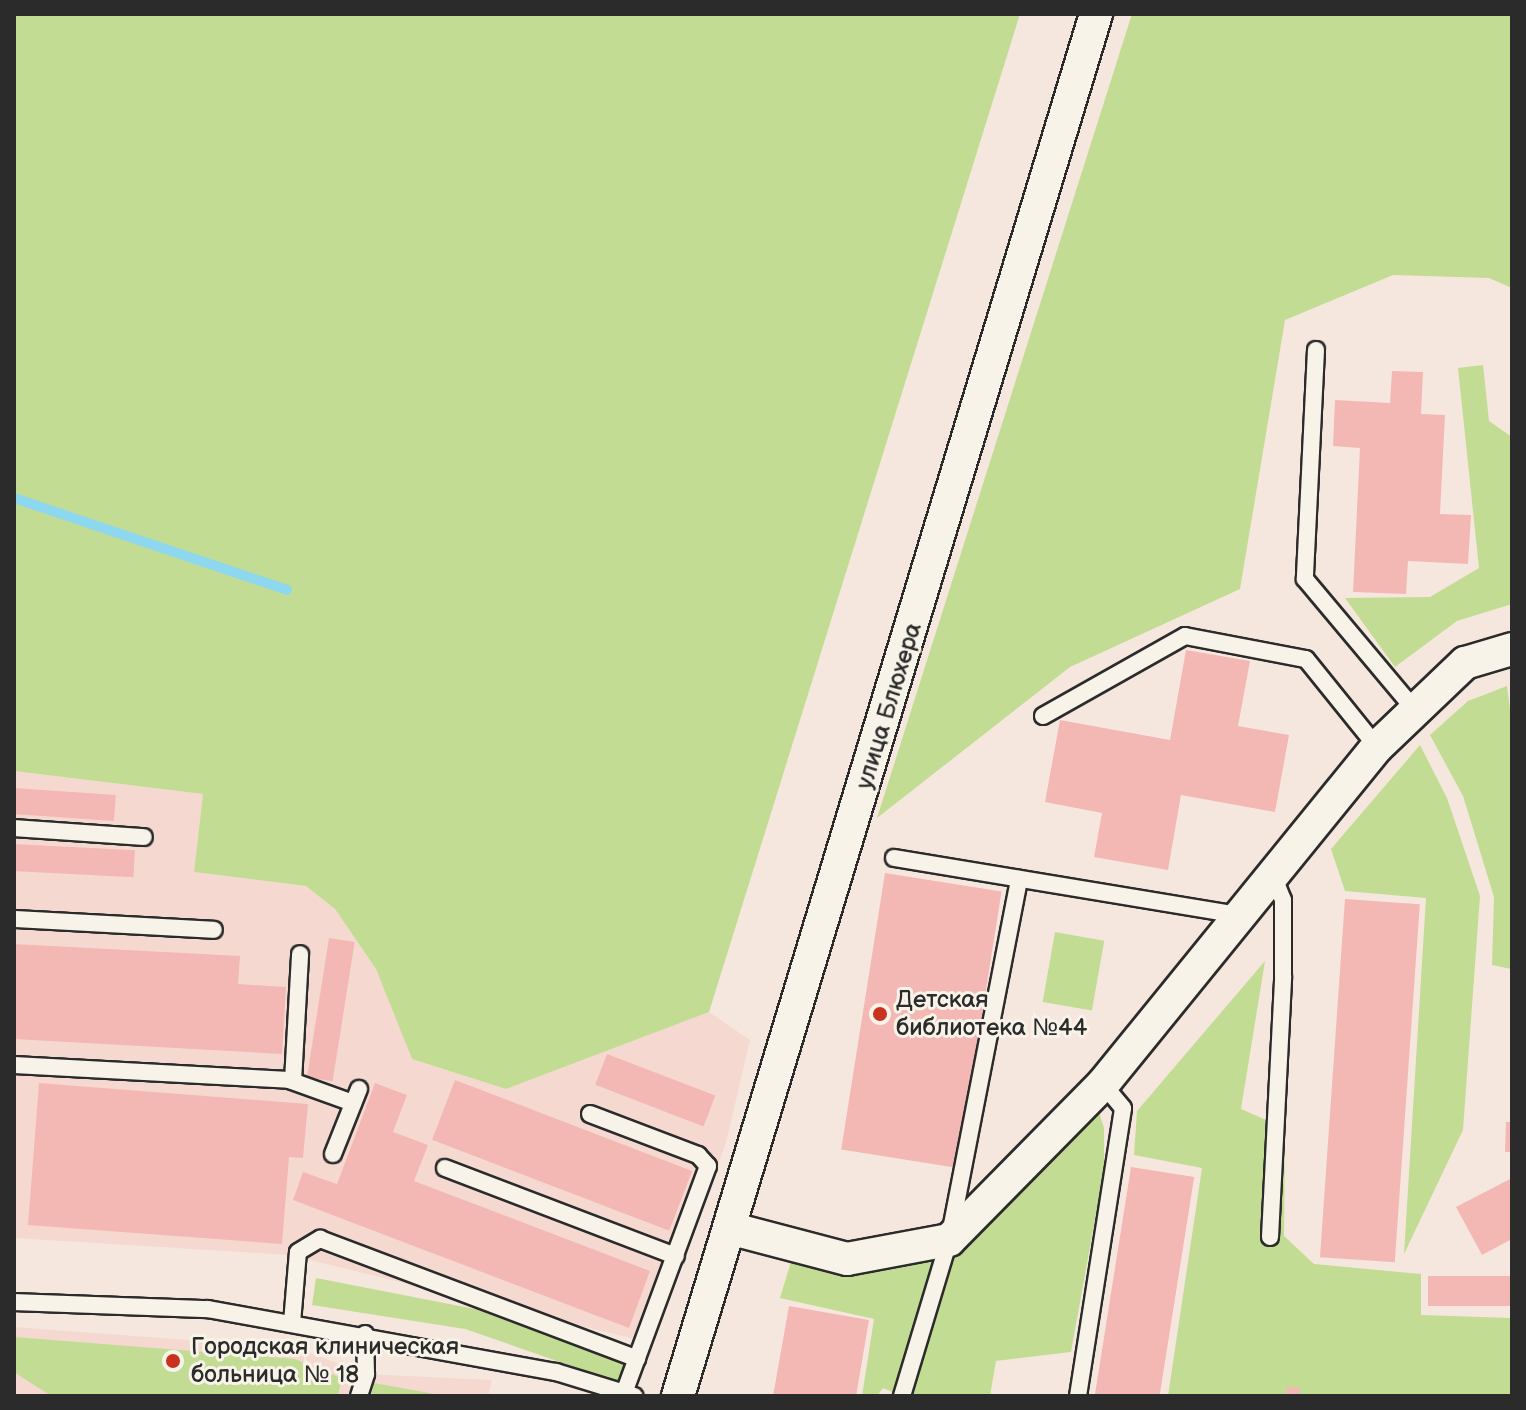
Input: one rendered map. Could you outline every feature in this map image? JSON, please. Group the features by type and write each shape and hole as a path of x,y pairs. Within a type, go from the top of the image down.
{"street":[{"name":"улица Блюхера","path":"678,1396 1096,14"},
{"path":"729,1228 847,1259 949,1240 1103,1084 1237,915 1377,747 1465,663 1512,649"}],"lane":[{"path":"1316,350 1305,579 1414,709"},
{"path":"1043,716 1185,636 1306,659 1377,747"},
{"path":"14,828 144,837"},
{"path":"894,858 1237,915"},
{"path":"1270,1237 1283,976 1283,900 1273,875"},
{"path":"902,1396 949,1240 1019,879"},
{"path":"14,919 214,930"},
{"path":"293,1081 300,954"},
{"path":"14,1065 293,1081 356,1096 333,1154"},
{"path":"1078,1396 1123,1108 1103,1084"},
{"path":"14,1302 208,1309 365,1334 556,1372 629,1394 637,1359 708,1172 706,1160 590,1114"},
{"path":"445,1168 676,1256"},
{"path":"292,1323 298,1252 320,1239 637,1359"},
{"path":"359,1396 366,1374 365,1334"}],"shaded area":[{"path":"14,771 203,794 194,872 306,886 335,909 376,969 412,1059 506,1089 709,1012 750,1040 726,1143 651,1343 289,1255 14,1238"},
{"name":"Городская клиническая больница № 18","path":"14,1327 297,1348 366,1374 492,1380 488,1396 14,1396"}],"green space":[{"path":"14,14 1020,14 709,1012 506,1089 412,1059 376,969 335,909 306,886 194,872 203,794 14,771"},
{"path":"1132,14 1512,14 1512,288 1489,278 1393,275 1285,320 1240,589 1070,667 877,818"},
{"path":"1483,365 1489,421 1512,437 1512,604 1457,621 1395,667 1345,598 1430,597 1479,568 1458,368"},
{"path":"1507,686 1512,726 1511,969 1492,965 1494,897 1463,796 1430,735 1468,701"},
{"path":"1420,745 1447,798 1480,896 1463,1130 1404,1254 1426,898 1345,891 1331,849"},
{"path":"1055,932 1104,941 1092,1011 1043,1002"},
{"path":"1265,961 1241,1109 1285,1128 1284,1236 1314,1264 1421,1274 1421,1315 1512,1318 1512,1396 1168,1396 1202,1168 1134,1155 1137,1111"},
{"path":"1096,1103 1104,1128 1104,1169 1071,1352 996,1361 990,1396 902,1396 883,1388 877,1396 862,1396 874,1319 780,1298 793,1255 931,1256"},
{"path":"316,1278 475,1309 624,1364 618,1382 465,1329 312,1305"},
{"name":"Городская клиническая больница № 18","path":"14,1337 295,1359 342,1378 338,1396 51,1396 14,1372"},
{"path":"374,1383 446,1396 371,1396"}],"building":[{"path":"1392,371 1423,372 1421,414 1445,415 1440,514 1471,515 1468,564 1408,561 1406,594 1353,592 1360,448 1333,446 1335,400 1390,403"},
{"path":"1186,650 1250,661 1238,726 1289,735 1275,812 1181,795 1168,870 1094,857 1102,813 1045,802 1060,720 1170,740"},
{"path":"14,788 116,795 114,821 14,814"},
{"path":"14,844 135,850 133,877 14,871"},
{"path":"885,873 1002,891 958,1168 841,1150"},
{"path":"1345,899 1420,904 1395,1262 1320,1257"},
{"path":"329,938 355,942 333,1081 307,1077"},
{"path":"14,944 240,956 238,984 286,987 282,1054 14,1039"},
{"path":"607,1054 715,1096 703,1126 595,1085"},
{"path":"455,1080 692,1171 669,1231 432,1140"},
{"path":"39,1083 308,1104 303,1158 289,1157 282,1244 28,1225"},
{"path":"375,1083 407,1095 393,1132 428,1145 414,1181 650,1271 629,1328 293,1200 303,1172 337,1184"},
{"path":"1506,1122 1512,1122 1512,1152 1505,1152"},
{"path":"1131,1167 1194,1177 1160,1396 1095,1396"},
{"path":"1512,1178 1512,1239 1482,1255 1456,1207"},
{"path":"1428,1276 1512,1276 1512,1306 1428,1306"},
{"path":"789,1306 869,1320 856,1396 773,1396"},
{"path":"1287,1387 1300,1388 1299,1396 1286,1396"}],"waterway":[{"path":"14,498 287,590"}],"place":[{"name":"Детская библиотека №44","path":"880,1014"},
{"name":"Городская клиническая больница № 18","path":"173,1361"}]}
